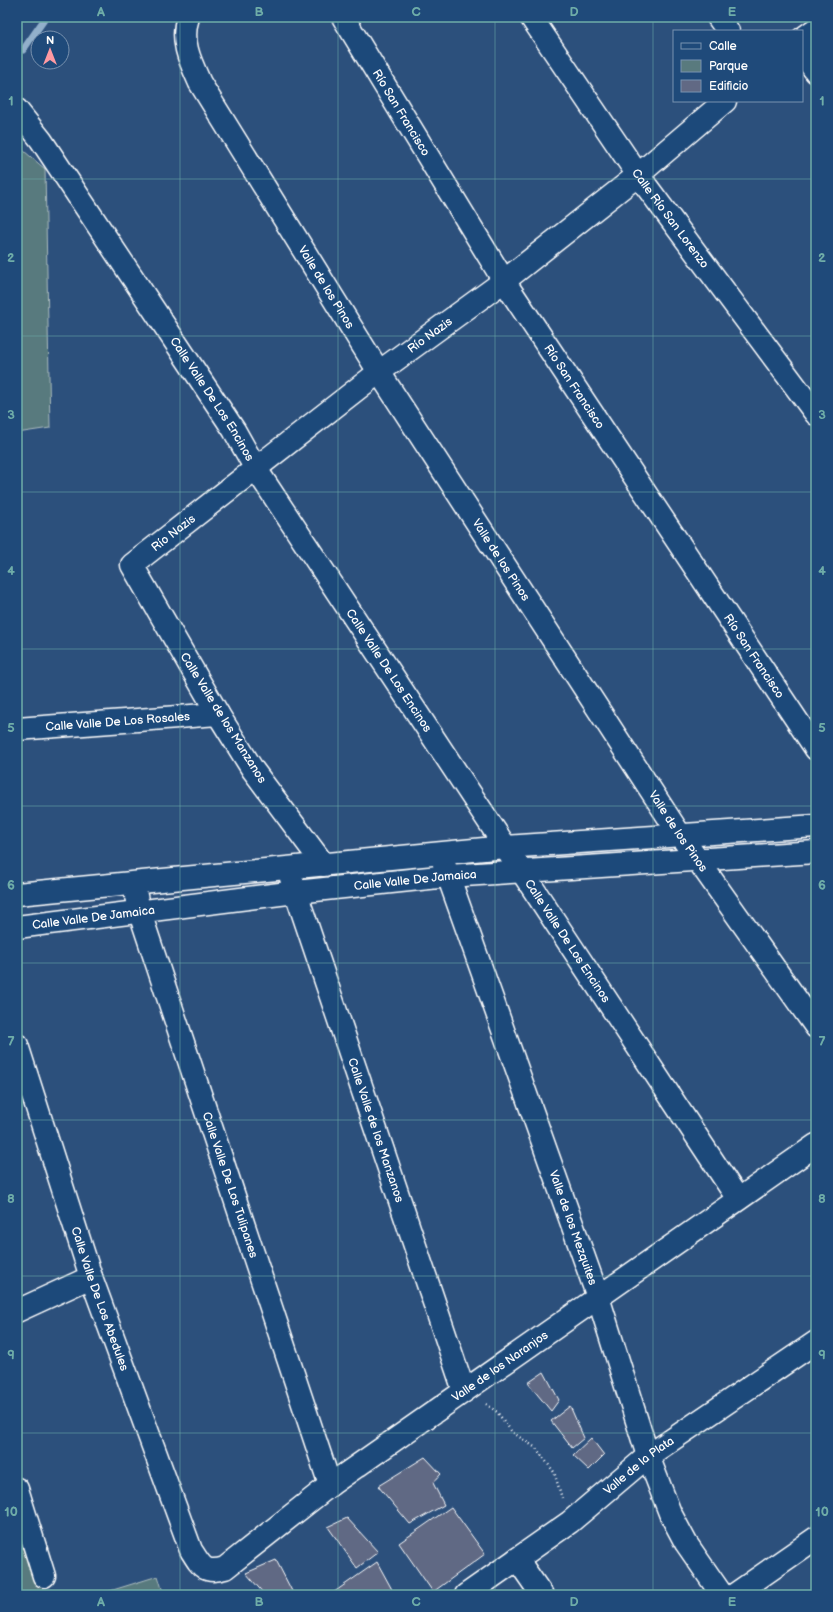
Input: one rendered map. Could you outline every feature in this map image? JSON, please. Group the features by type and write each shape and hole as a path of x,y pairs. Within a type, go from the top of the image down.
{"street":[{"name":"Valle de los Pinos","path":"188,17 184,29 187,54 200,83 379,372 680,835 816,1027"},
{"name":"Río San Francisco","path":"343,17 504,281 816,749"},
{"name":"Calle Río San Lorenzo","path":"531,17 638,175 816,414"},
{"path":"718,17 727,30"},
{"path":"803,38 816,29"},
{"path":"803,54 816,72"},
{"name":"Río Nazis","path":"132,565 379,372 504,281 638,175 725,102"},
{"name":"Calle Valle De Los Encinos","path":"17,110 41,140 234,430 256,469 738,1199"},
{"name":"Calle Valle de los Manzanos","path":"132,565 218,714 253,770 324,865"},
{"name":"Calle Valle De Los Rosales","path":"17,729 218,714"},
{"name":"Calle Valle De Jamaica","path":"17,894 505,847 816,826"},
{"name":"Calle Valle De Jamaica","path":"17,927 139,910 448,876 816,852"},
{"name":"Valle de los Mezquites","path":"440,853 598,1297 648,1456 670,1513 722,1595"},
{"name":"Calle Valle de los Manzanos","path":"288,869 464,1391"},
{"name":"Calle Valle De Los Tulipanes","path":"133,883 139,910 330,1485"},
{"name":"Calle Valle De Los Abedules","path":"17,1045 92,1277 191,1550"},
{"name":"Valle de los Naranjos","path":"191,1550 199,1563 207,1570 225,1568 330,1485 816,1144"},
{"path":"17,1311 92,1277"},
{"name":"Valle de la Plata","path":"466,1595 570,1522 648,1456 816,1342"},
{"path":"17,1489 44,1576"},
{"path":"734,1595 816,1538"},
{"path":"517,1559 542,1595"}],"path":[{"path":"464,1391 497,1412 512,1432 536,1448 554,1472 570,1522"}],"green space":[{"path":"17,145 45,169 50,428 17,433"},
{"path":"17,1517 45,1595 17,1595"},
{"path":"158,1576 164,1595 97,1595"}],"building":[{"path":"544,1372 559,1400 551,1411 528,1383"},
{"path":"570,1406 584,1438 572,1448 551,1421"},
{"path":"591,1438 604,1455 589,1470 573,1455"},
{"path":"425,1457 441,1474 433,1483 444,1505 410,1524 378,1486"},
{"path":"451,1507 485,1554 433,1592 399,1543"},
{"path":"347,1518 378,1552 357,1568 328,1527"},
{"path":"276,1560 294,1595 265,1595 246,1573"},
{"path":"377,1562 395,1595 330,1595"}],"waterway":[{"path":"23,50 46,17"}]}
